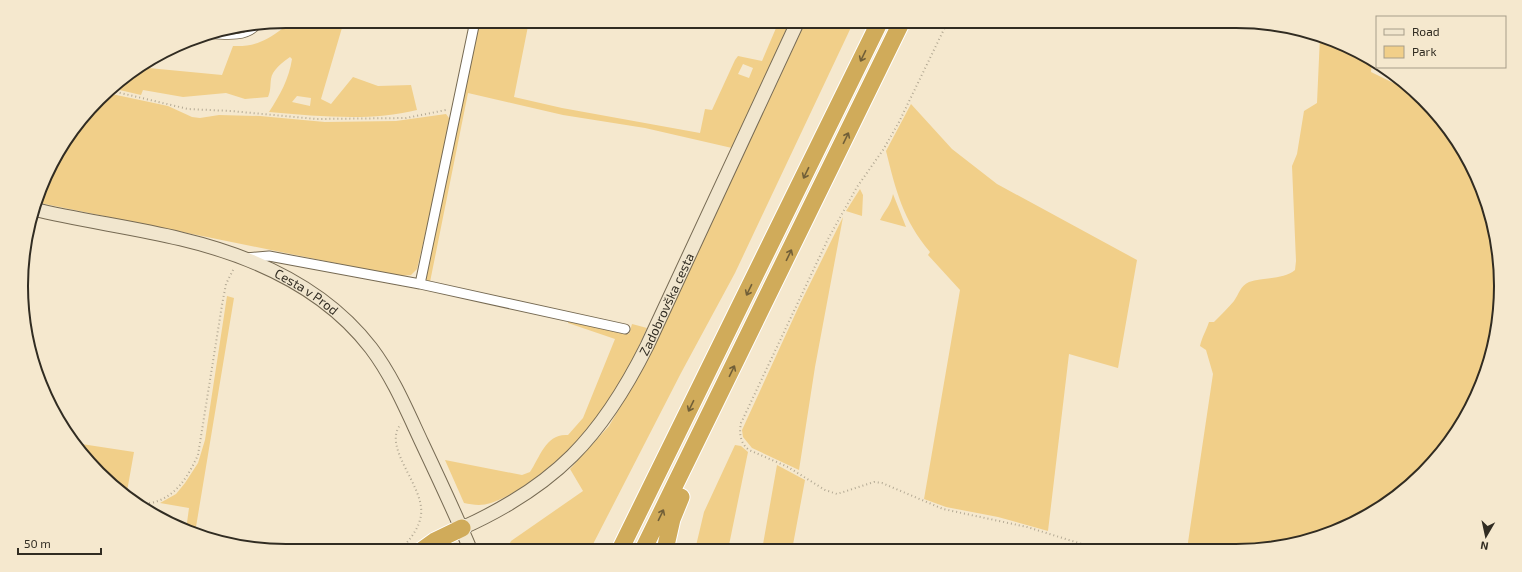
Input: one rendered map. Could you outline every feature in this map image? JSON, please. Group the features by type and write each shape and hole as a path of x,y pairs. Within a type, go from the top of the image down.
{"highway":[{"path":"623,544 877,28"},
{"path":"646,544 899,28"},
{"path":"666,544 672,519 694,469 702,432"},
{"path":"445,544 462,528"},
{"path":"431,544 462,528"}],"main road":[{"name":"Zadobrovška cesta","path":"462,528 504,508 557,471 585,442 615,405 629,382 647,346 795,28"},
{"name":"Cesta v Prod","path":"40,210 181,239 243,258 297,284 339,315 371,348 391,379 468,544"}],"street":[{"path":"420,284 474,28"},
{"path":"243,258 269,256 420,284 625,329"}],"lane":[{"path":"224,36 247,34 256,30"}],"path":[{"path":"945,28 899,122 883,150 857,187 828,239 742,423 740,432 744,445 749,450 788,467 825,490 837,494 874,482 882,483 943,508 1027,527 1082,544"},
{"path":"116,92 188,109 220,110 316,119 406,118 457,107"},
{"path":"148,504 166,497 178,488 191,471 198,455 226,284 231,271 243,258"},
{"path":"405,544 414,533 421,515 422,506 395,442 398,427 410,417"}],"green space":[{"path":"342,28 321,99 331,104 353,77 378,86 411,85 417,110 399,114 362,117 269,112 286,80 291,66 292,59 290,57 273,72 268,97 245,99 226,93 183,97 143,90 141,95 119,90 148,68 222,75 233,46 253,44 265,40 282,29","holes":["297,96 311,98 310,106 292,102"]},
{"path":"478,28 528,28 514,97 562,108 700,133 705,109 712,110 738,56 762,61 776,28 787,28 732,148 645,128 563,115 468,93 430,282 425,279","holes":["743,64 753,68 749,78 738,74"]},
{"path":"803,28 851,28 735,273 681,373 593,544 509,544 511,541 583,491 570,469 609,426 644,367"},
{"path":"1320,42 1365,63 1371,67 1371,72 1398,85 1430,116 1451,143 1474,187 1485,219 1492,252 1494,286 1492,320 1485,353 1467,400 1451,429 1441,443 1406,480 1379,501 1335,524 1286,539 1270,542 1236,544 1188,544 1213,374 1206,350 1200,346 1209,322 1214,322 1224,312 1246,284 1255,280 1279,277 1295,270 1296,261 1292,166 1297,154 1304,111 1317,103"},
{"path":"114,94 168,106 192,117 200,118 219,115 260,116 325,122 396,121 446,114 449,118 450,128 417,269 411,275 399,276 42,203 55,172 71,143 92,116"},
{"path":"911,104 952,149 997,184 1137,260 1118,368 1069,354 1048,531 998,517 946,507 924,499 960,290 928,255 930,252 907,217 897,192 886,151"},
{"path":"860,189 863,195 862,216 846,211"},
{"path":"893,194 906,227 880,220"},
{"path":"843,217 815,367 799,470 752,448 743,437 742,430 799,306"},
{"path":"227,296 234,298 196,527 187,524 189,508 160,503 176,494 185,483 198,463 205,440"},
{"path":"568,320 629,334 632,324 647,328 610,401 600,415 573,445 540,474 507,496 484,505 464,503 445,460 522,475 530,472 544,447 549,442 560,435 568,435 583,418 615,339 568,323"},
{"path":"82,444 134,452 127,490 92,456"},
{"path":"735,445 741,446 748,452 729,544 696,544 704,512"},
{"path":"777,465 805,480 793,544 763,544"}]}
